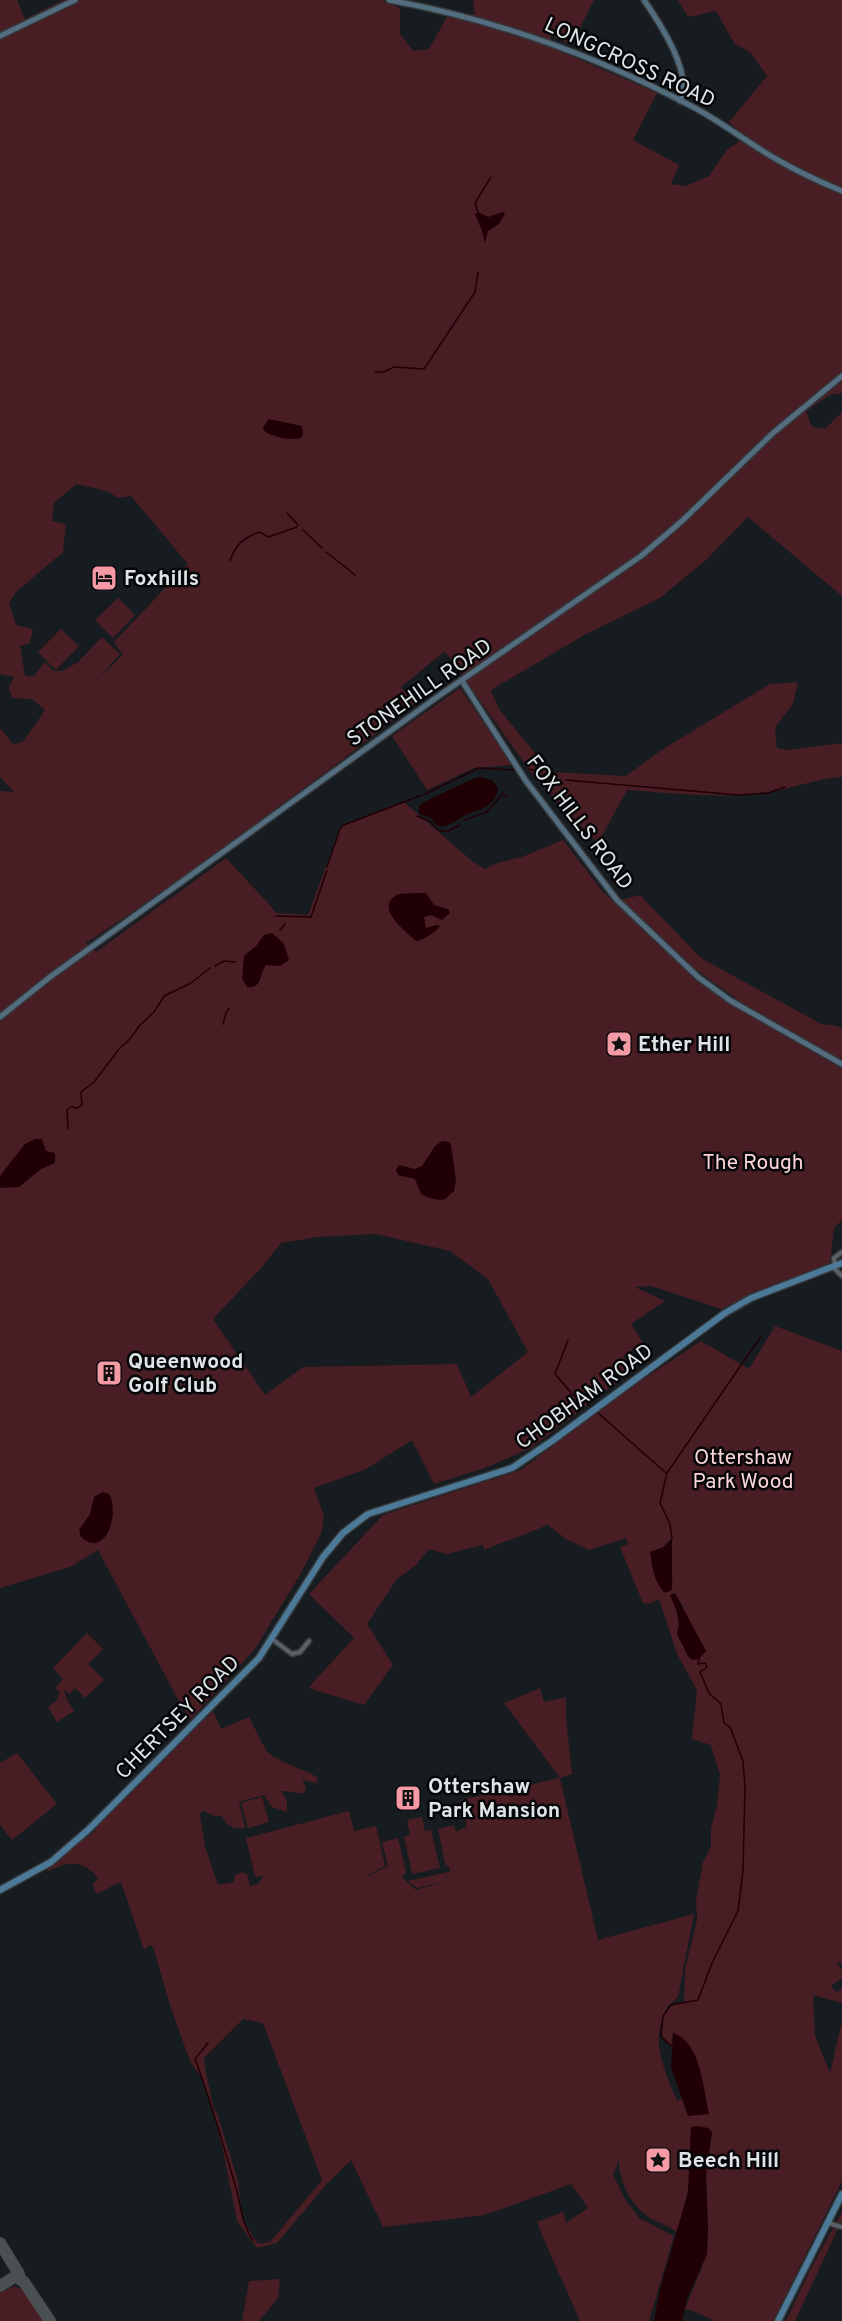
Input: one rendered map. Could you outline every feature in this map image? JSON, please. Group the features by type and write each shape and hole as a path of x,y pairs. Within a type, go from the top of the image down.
{"main road":[{"name":"CHOBHAM ROAD","path":"343,1533 368,1514 512,1468 725,1313 771,1290 837,1265"},
{"name":"CHERTSEY ROAD","path":"0,1890 51,1862 89,1829 258,1659 323,1557 343,1533"},
{"path":"778,2321 842,2194"}],"street":[{"path":"0,36 75,0"},
{"name":"LONGCROSS ROAD","path":"389,0 439,10 540,38 714,118 776,159 842,191"},
{"path":"644,0 675,54 684,90 680,101"},
{"name":"STONEHILL ROAD","path":"0,1017 50,977 462,681 641,556 682,521 773,433 842,376"},
{"name":"FOX HILLS ROAD","path":"462,681 526,781 617,900 698,977 731,1001 842,1064"},
{"path":"842,1252 834,1258 842,1276"},
{"path":"272,1639 292,1654 300,1652 309,1641"},
{"path":"827,2222 842,2227"}],"green space":[{"name":"The Rough","path":"0,0 17,0 25,19 63,0 382,0 400,8 400,34 413,51 429,49 447,17 475,14 473,0 594,0 571,45 551,36 550,47 657,93 633,140 679,165 671,184 686,186 709,176 727,150 745,137 729,122 767,76 751,53 734,43 716,11 688,17 678,0 842,0 842,393 830,395 806,411 812,427 825,429 842,412 842,596 748,517 706,560 660,598 586,634 491,690 499,709 550,772 626,776 663,749 770,684 798,682 793,704 775,727 777,748 788,750 842,743 842,777 740,795 692,795 627,790 598,843 537,781 445,651 401,687 414,704 168,888 86,943 96,952 226,858 277,913 308,915 340,829 344,825 404,802 472,861 485,869 563,840 603,892 695,977 730,1004 842,1069 842,1220 834,1228 830,1263 755,1292 721,1309 651,1286 635,1287 665,1301 631,1324 643,1343 623,1356 633,1370 531,1448 485,1468 434,1484 412,1440 366,1469 314,1488 324,1516 321,1534 301,1573 255,1649 191,1719 181,1705 98,1550 70,1567 0,1588 0,791 14,792 0,777 0,728 13,744 23,742 45,710 32,699 12,698 9,687 14,677 0,674","holes":["76,484 107,491 118,498 131,496 188,564 114,642 123,655 97,680 120,654 102,637 78,662 63,671 53,671 45,662 34,676 25,676 20,646 30,643 33,629 16,625 9,603 16,592 63,552 66,524 52,521 54,503","376,1234 450,1251 488,1279 528,1352 471,1397 457,1364 303,1367 265,1395 213,1319 262,1267 281,1243 317,1237"]},
{"path":"118,598 135,615 113,638 95,620"},
{"path":"61,629 79,646 56,670 38,652"},
{"path":"460,688 512,765 474,768 427,790 392,736"},
{"path":"640,895 701,958 821,1024 838,1026 842,1029 842,1061 741,1002 687,963 621,900"},
{"name":"Ottershaw Park Wood","path":"775,1326 842,1351 842,1964 840,1962 837,1964 842,1970 842,1978 831,1986 837,1993 842,1988 842,2003 813,1995 815,2036 830,2073 842,2021 842,2181 773,2321 714,2321 685,2309 707,2254 706,2174 712,2132 690,2130 692,2155 690,2181 677,2232 652,2219 638,2208 624,2185 619,2160 613,2175 625,2199 639,2218 674,2236 649,2321 580,2321 537,2222 563,2212 566,2223 588,2208 571,2184 485,2215 383,2227 351,2160 325,2186 277,2243 257,2248 237,2221 223,2150 209,2097 201,2077 190,2061 153,1947 150,1945 144,1950 121,1882 96,1894 93,1884 98,1879 87,1868 68,1864 48,1871 46,1868 94,1832 102,1820 213,1711 221,1729 249,1717 270,1754 317,1777 317,1783 302,1780 306,1787 304,1793 281,1791 287,1801 287,1812 272,1807 264,1795 239,1802 245,1828 231,1826 222,1816 214,1816 201,1811 205,1846 218,1885 234,1882 235,1875 242,1872 247,1874 250,1886 258,1884 263,1876 255,1877 246,1838 349,1811 354,1831 376,1826 385,1866 368,1875 364,1883 368,1876 388,1866 382,1842 398,1838 406,1872 402,1877 416,1890 445,1882 417,1888 408,1881 448,1872 447,1879 450,1868 445,1864 438,1829 454,1825 456,1832 467,1826 460,1800 560,1778 598,1940 694,1914 678,1997 667,2007 664,2014 671,2005 684,2002 685,1969 697,1920 696,1901 703,1862 711,1847 711,1828 717,1805 720,1775 711,1745 692,1739 697,1690 677,1654 659,1599 649,1604 643,1603 620,1547 628,1544 626,1538 589,1550 566,1539 548,1525 484,1550 483,1545 446,1554 429,1549 416,1565 397,1579 367,1624 393,1665 364,1705 308,1688 354,1638 309,1594 383,1515 521,1470 615,1398 701,1341 749,1369","holes":["671,1539 673,1585 650,1552 662,1548","674,1593 683,1606 688,1656 677,1634 679,1625 671,1595","663,2018 661,2036 671,2046 673,2033 688,2116 682,2099 677,2101 665,2071 660,2050 660,2028","243,2019 263,2023 322,2180 270,2242 258,2244 242,2219 238,2181 216,2110 214,2110 204,2058"]},
{"path":"87,1633 103,1649 88,1664 104,1680 85,1698 75,1688 69,1694 64,1690 74,1711 57,1722 48,1707 56,1701 60,1693 55,1688 63,1679 53,1668"},
{"path":"540,1688 544,1702 566,1697 572,1774 560,1778 504,1703"},
{"path":"17,1753 57,1804 12,1840 0,1825 0,1763"},
{"path":"262,1797 269,1822 248,1828 241,1803"},
{"path":"422,1817 425,1831 431,1830 440,1868 412,1874 404,1836 410,1835 407,1820"},
{"path":"842,2212 842,2220 795,2321 786,2321 810,2270"},
{"path":"280,2279 278,2298 259,2321 242,2321 249,2281"},
{"path":"15,2286 25,2291 45,2321 0,2321 0,2293"}],"shaded area":[{"path":"478,212 488,217 503,212 505,214 499,224 488,231 485,243 475,214"},
{"path":"269,419 302,426 303,435 301,438 292,439 268,433 263,427"},
{"path":"481,777 493,781 498,788 494,799 488,806 443,826 438,826 431,818 419,814 419,806 426,801"},
{"path":"426,893 434,905 448,909 450,913 442,920 431,915 424,917 426,928 440,926 426,938 416,941 394,920 389,907 391,900 397,895"},
{"path":"272,933 284,944 289,960 280,966 266,965 256,986 247,987 242,978 244,956 264,935"},
{"path":"35,1139 42,1139 46,1151 55,1153 55,1163 41,1169 19,1187 0,1188 0,1176 25,1144"},
{"path":"442,1141 449,1142 451,1145 456,1181 454,1191 445,1199 440,1200 421,1194 415,1179 398,1175 396,1170 399,1165 415,1169 422,1166 435,1146"},
{"path":"103,1492 109,1494 112,1502 112,1522 104,1538 97,1543 90,1542 81,1537 79,1530 90,1514 94,1497"},
{"path":"672,1539 672,1590 665,1593 656,1579 650,1552 662,1548"},
{"path":"675,1593 706,1651 699,1659 692,1660 688,1656 677,1634 679,1625 677,1612 670,1595"},
{"path":"673,2033 690,2046 695,2056 709,2114 688,2116 671,2067"},
{"path":"691,2127 708,2128 712,2132 706,2174 707,2254 687,2299 682,2321 654,2321 659,2293 688,2192"}],"waterway":[{"path":"478,212 475,203 491,177"},
{"path":"375,372 384,372 394,367 424,369 475,292 478,272"},
{"path":"287,513 298,525"},
{"path":"230,561 237,546 249,536 260,532 268,537 297,527"},
{"path":"303,530 322,548"},
{"path":"326,552 349,570"},
{"path":"350,571 355,575"},
{"path":"425,794 479,768 514,770"},
{"path":"529,769 540,772"},
{"path":"544,774 561,782"},
{"path":"566,780 738,795 768,793 785,787"},
{"path":"464,820 487,812 503,793 507,797"},
{"path":"327,867 340,829 344,825 422,795"},
{"path":"417,816 431,822 442,831 448,831 460,825"},
{"path":"276,916 311,917 327,870"},
{"path":"280,930 285,924"},
{"path":"215,966 224,961 235,962"},
{"path":"68,1129 67,1110 82,1105 81,1092 94,1082 119,1049 154,1012 164,996 191,983 210,968"},
{"path":"223,1024 229,1008"},
{"path":"672,1539 670,1524 660,1503 667,1473 761,1336"},
{"path":"568,1340 555,1374 574,1396 580,1397 591,1407"},
{"path":"597,1412 666,1473"},
{"path":"671,2046 661,2036 663,2016 671,2005 698,2000 712,1963 738,1911 743,1870 745,1788 743,1761 730,1727 724,1723 721,1704 709,1693 700,1672 707,1667 705,1663 698,1664 699,1659"},
{"path":"208,2043 195,2059 222,2139 244,2222 253,2240"}],"taxiway":[{"path":"0,2243 19,2274 0,2286"},
{"path":"17,2277 24,2282 50,2321"}],"place":[{"name":"Foxhills","path":"104,578"},
{"name":"Ether Hill","path":"619,1044"},
{"name":"Queenwood Golf Club","path":"109,1373"},
{"name":"Ottershaw Park Mansion","path":"408,1798"},
{"name":"Beech Hill","path":"658,2160"}]}
